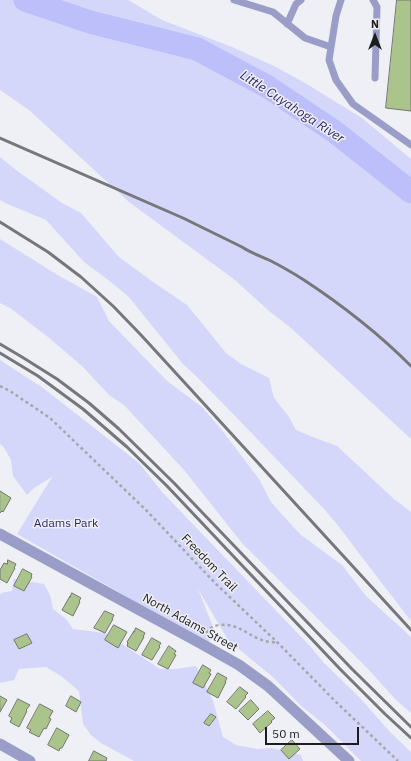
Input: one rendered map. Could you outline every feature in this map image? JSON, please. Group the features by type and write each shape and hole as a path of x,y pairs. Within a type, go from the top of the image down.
{"street":[{"name":"North Adams Street","path":"0,534 200,642 239,665 268,686 349,761"},
{"path":"0,744 30,761"}],"lane":[{"path":"234,0 273,12 305,38 331,47"},
{"path":"341,0 336,16 329,60 336,80 353,104 411,145"},
{"path":"373,0 377,7 375,78"},
{"path":"287,24 297,1"}],"path":[{"name":"Freedom Trail","path":"0,386 50,418 146,510 215,583 398,761"},
{"path":"200,642 208,630 215,626 227,624 238,627 265,641 278,643"}],"green space":[{"path":"0,0 128,0 162,20 232,47 276,67 305,83 362,118 411,159 411,439 291,328 269,311 235,280 129,202 29,110 0,90"},
{"path":"0,157 62,203 81,213 119,257 187,305 226,353 241,364 269,378 274,398 289,417 296,430 337,446 394,499 411,512 411,621 325,510 183,364 128,296 84,262 46,220 0,200"},
{"path":"0,239 56,274 97,297 109,321 167,381 202,407 221,429 259,479 271,502 287,520 301,535 342,565 366,596 411,637 411,713 396,700 368,669 242,543 184,470 124,405 109,395 82,366 48,337 10,308 0,303"},
{"name":"Adams Park","path":"0,360 43,388 139,463 163,493 310,646 324,663 360,698 390,732 411,752 411,761 361,761 325,725 300,705 274,678 228,640 198,589 215,632 208,643 17,534 52,477 34,488 27,495 13,476 11,460 3,446 0,444"},
{"path":"14,579 44,584 50,595 53,609 66,619 73,629 105,633 160,669 176,669 196,666 213,701 223,737 236,745 257,749 271,748 301,755 303,761 134,761 101,743 91,735 83,724 79,691 61,676 46,667 19,669 14,680 0,683 0,595 1,593 12,591"}],"building":[{"path":"397,0 411,0 411,111 386,108"},
{"path":"0,491 11,498 3,512 2,511 0,513"},
{"path":"8,560 16,564 7,583 0,579 0,570 4,563 7,564"},
{"path":"23,569 32,574 32,577 24,591 14,586"},
{"path":"72,593 81,598 73,616 62,610"},
{"path":"105,611 114,615 105,633 94,628"},
{"path":"114,625 127,632 118,648 105,640"},
{"path":"136,628 145,633 136,651 127,646 127,642"},
{"path":"27,634 32,643 19,649 14,640"},
{"path":"152,638 161,643 152,660 142,655"},
{"path":"169,646 176,651 174,654 176,655 168,669 158,664"},
{"path":"203,665 211,670 209,673 211,674 203,688 193,683"},
{"path":"218,673 227,678 218,698 207,692"},
{"path":"240,687 248,693 236,709 227,702"},
{"path":"0,696 7,700 0,712"},
{"path":"71,696 81,702 76,712 66,706"},
{"path":"18,699 30,705 26,710 27,711 19,727 10,722 12,718 9,716"},
{"path":"251,700 259,709 248,720 239,711"},
{"path":"40,704 53,711 46,729 44,728 39,737 29,732 31,730 27,728"},
{"path":"268,711 275,718 260,733 253,724"},
{"path":"211,714 216,717 209,726 204,723"},
{"path":"57,728 69,735 59,751 48,745"},
{"path":"292,740 300,749 289,759 281,750"},
{"path":"94,751 107,758 106,761 89,761"}],"waterway":[{"name":"Little Cuyahoga River","path":"25,0 90,22 197,49 268,87 335,132 411,192"}],"railway":[{"path":"0,138 183,218 282,267 332,299 373,331 411,366"},
{"path":"0,222 48,252 81,277 113,306 411,630"},
{"path":"0,344 57,379 89,403 119,429 174,483 352,669 411,727"},
{"path":"0,353 38,376 83,409 127,447 167,486 340,669 411,738"}]}
